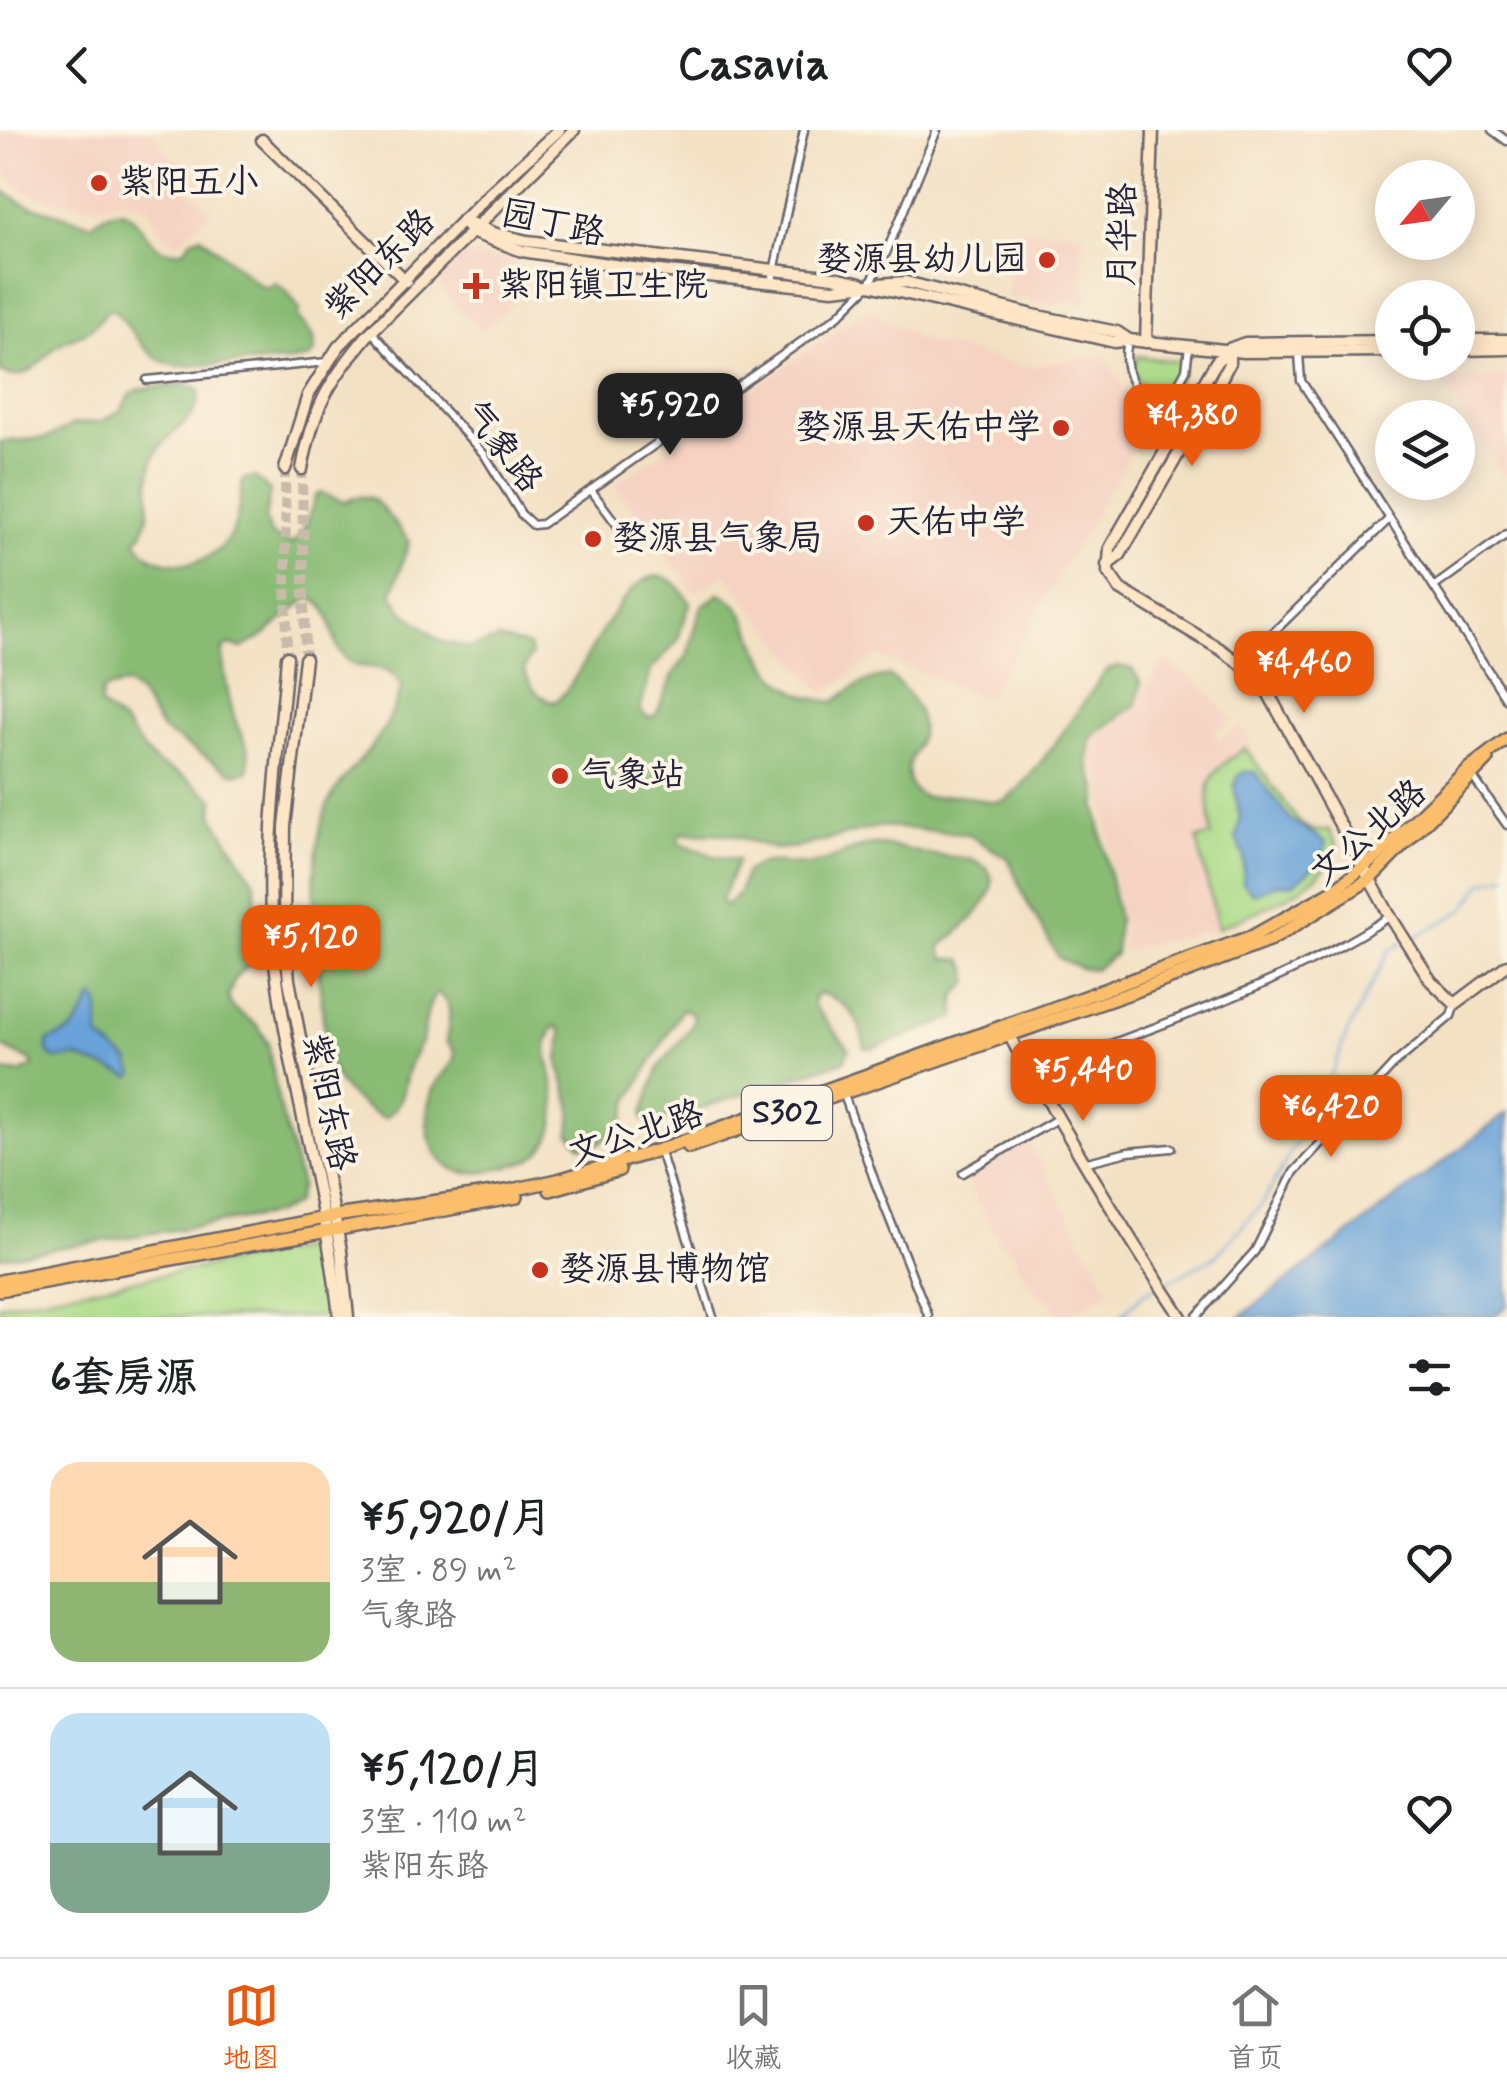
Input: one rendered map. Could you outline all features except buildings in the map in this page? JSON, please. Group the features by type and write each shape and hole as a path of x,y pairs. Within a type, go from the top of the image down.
{"main road":[{"name":"月华路","path":"1146,342 1153,130"},
{"name":"紫阳东路","path":"302,470 312,421 336,372 366,327 404,280 464,220 567,131"},
{"name":"紫阳东路","path":"284,469 308,395 338,346 414,289 567,131"},
{"path":"262,140 414,289"},
{"name":"园丁路","path":"464,220 474,229 522,252 646,270 772,276 833,289 869,285 1114,342 1299,354 1375,352"},
{"path":"1475,340 1507,340"},
{"path":"1375,341 1245,343 1229,348 1216,362 1110,548 1108,565 1111,578 1120,589 1241,664 1274,702 1390,916 1431,982 1455,1004 1507,966"},
{"path":"1475,350 1507,349"},
{"name":"紫阳东路","path":"288,657 270,863 273,952 285,1036 331,1223 339,1317"},
{"name":"紫阳东路","path":"305,659 286,826 284,923 289,980 348,1317"},
{"name":"文公北路","path":"0,1281 331,1223 477,1205 565,1186 1271,940 1367,873 1507,739"},
{"path":"1007,1029 1019,1058 1082,1163 1181,1317"},
{"name":"文公北路","path":"0,1290 331,1223"}],"street":[{"path":"772,276 804,130"},
{"name":"气象路","path":"366,327 484,454 522,514 533,525 542,524 838,316 869,285 937,130"},
{"path":"1492,130 1507,141"},
{"path":"1128,340 1125,358 1129,374 1154,408 1167,404 1186,370 1190,345"},
{"path":"1299,354 1301,381 1507,700"},
{"path":"147,380 328,362"},
{"path":"591,490 634,549"},
{"path":"1241,664 1389,519"},
{"path":"1435,586 1507,534"},
{"path":"1470,773 1507,825"},
{"path":"1081,1055 1242,996 1355,939 1390,916"},
{"path":"1196,1317 1255,1251 1294,1172 1394,1064 1451,1016 1455,1004"},
{"path":"842,1088 928,1315"},
{"path":"963,1173 1058,1119"},
{"path":"1082,1163 1128,1152 1172,1148"},
{"path":"661,1154 713,1317"}],"shaded area":[{"name":"紫阳五小","path":"12,130 153,130 170,155 190,166 175,177 211,211 181,241 165,241 148,207 123,200 97,207 46,199 23,190 0,168 0,137"},
{"name":"婺源县幼儿园","path":"1013,230 1084,231 1084,288 1089,288 1089,302 1032,305 1032,298 1007,299"},
{"name":"紫阳镇卫生院","path":"458,255 514,262 509,295 515,303 482,333 450,301 435,276"},
{"name":"天佑中学","path":"869,309 917,338 1024,367 1103,355 1134,405 1161,432 1146,427 987,699 877,656 823,695 725,573 694,593 615,485"},
{"path":"1507,376 1507,480 1475,433 1475,400 1453,400 1444,387 1444,380"},
{"path":"1165,660 1204,688 1233,719 1214,733 1219,741 1241,726 1251,744 1215,767 1208,783 1210,835 1197,839 1217,928 1126,950 1120,946 1123,934 1100,774 1094,766 1095,736 1114,727 1138,707 1147,685"},
{"path":"1029,1140 1110,1292 1063,1317 1059,1317 1046,1296 1039,1298 1008,1245 1002,1246 963,1176"}],"green space":[{"path":"0,189 25,204 91,224 109,213 123,212 151,241 171,251 185,249 192,239 201,236 258,284 268,288 275,283 286,291 300,310 297,316 314,337 315,352 310,358 292,361 177,366 147,350 112,308 89,330 58,345 24,374 0,372"},
{"path":"1138,356 1182,362 1182,373 1164,404 1153,401 1131,370"},
{"path":"186,384 199,390 198,402 155,455 147,519 137,540 145,552 177,564 198,561 216,552 235,525 244,479 255,477 270,491 265,519 271,535 291,544 303,529 316,495 321,493 344,502 368,498 382,508 409,542 392,594 402,610 440,641 470,648 499,639 529,646 531,654 524,670 538,694 554,702 567,690 614,612 632,590 651,577 670,580 690,603 677,641 651,670 640,710 648,718 656,715 674,673 687,656 702,606 719,594 733,602 743,615 769,667 784,683 805,696 834,702 860,685 889,676 903,688 921,723 908,772 914,791 925,797 957,795 996,802 1011,796 1024,783 1106,671 1118,666 1132,669 1141,683 1137,704 1091,737 1089,758 1118,920 1115,954 1095,969 1083,969 1059,958 1026,900 1009,859 967,834 880,826 799,847 774,849 730,834 682,833 682,844 738,860 721,900 726,907 739,892 746,872 753,867 769,863 813,864 872,845 972,860 986,869 992,880 983,905 940,947 944,959 962,959 968,969 969,982 955,996 955,1018 865,1048 852,1013 821,993 814,998 814,1006 849,1049 844,1061 656,1123 644,1119 643,1113 658,1069 694,1019 690,1011 682,1009 629,1101 623,1124 595,1145 580,1146 570,1133 572,1108 559,1063 562,1033 554,1027 547,1053 556,1109 551,1136 543,1148 519,1164 479,1173 456,1171 435,1152 427,1118 435,1085 454,1059 446,1042 449,1015 443,998 437,993 430,1004 401,1096 384,1118 348,1093 327,1056 314,887 322,822 336,789 384,729 402,687 389,671 358,665 343,656 324,607 308,598 262,637 242,648 229,645 223,649 230,700 249,754 248,771 234,774 162,730 140,695 126,684 103,690 100,705 125,725 158,764 182,775 214,799 213,814 255,882 256,945 252,962 236,976 228,997 232,1007 258,1026 268,1043 278,1100 301,1186 295,1204 275,1214 0,1257 0,1071 20,1073 33,1066 30,1060 0,1046 0,442 47,438 74,424 100,422 120,411 131,394 140,389"},
{"path":"1245,748 1299,822 1313,830 1329,829 1337,847 1329,862 1303,887 1218,928 1197,839 1211,836 1208,793 1213,776"},
{"path":"323,1245 330,1317 0,1317 0,1305"}],"water":[{"path":"1244,772 1255,772 1290,819 1326,842 1323,859 1294,884 1273,885 1253,894 1243,883 1244,856 1236,838 1240,819 1234,787"},
{"path":"94,997 99,1004 99,1038 129,1061 132,1077 75,1057 55,1059 47,1051 48,1041 73,1031"},
{"path":"1507,1113 1507,1306 1493,1317 1240,1317"}],"waterway":[{"path":"1410,940 1464,910 1482,883 1507,875"},
{"path":"1165,1284 1216,1256 1263,1203 1326,1088 1348,1031 1389,951 1403,943"},
{"path":"1120,1317 1142,1295 1157,1287"}],"tunnel":[{"path":"285,469 287,657"},
{"path":"302,469 305,659"}],"place":[{"name":"紫阳五小","path":"99,183"},
{"name":"婺源县幼儿园","path":"1047,260"},
{"name":"紫阳镇卫生院","path":"476,286"},
{"name":"婺源县天佑中学","path":"1061,428"},
{"name":"天佑中学","path":"866,523"},
{"name":"婺源县气象局","path":"593,539"},
{"name":"气象站","path":"560,776"},
{"name":"婺源县博物馆","path":"540,1270"}]}
